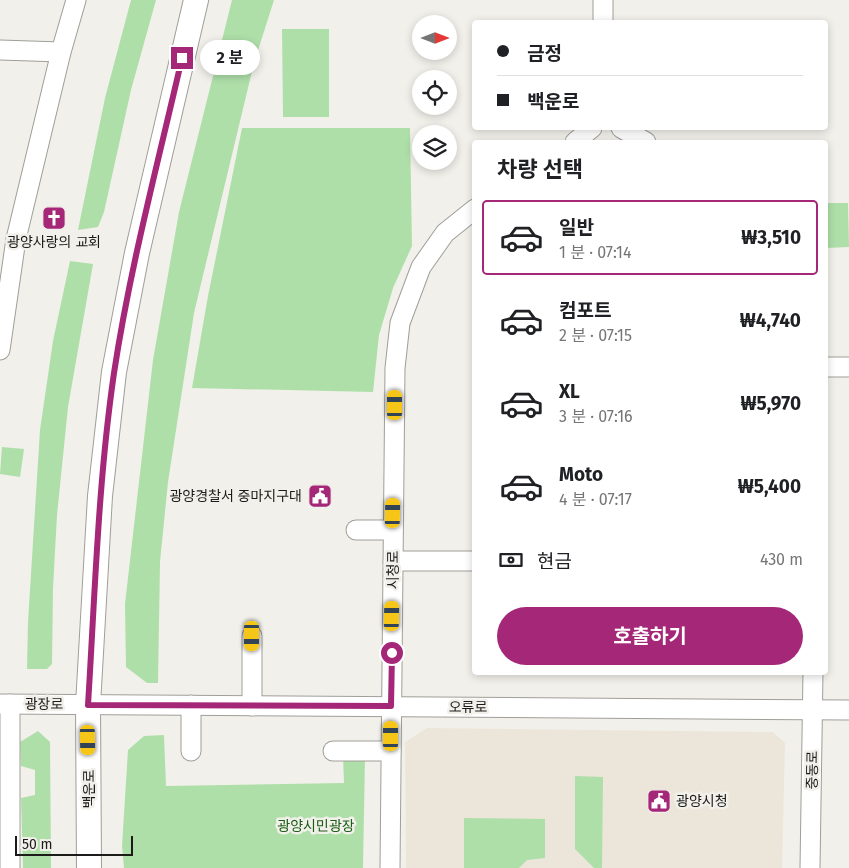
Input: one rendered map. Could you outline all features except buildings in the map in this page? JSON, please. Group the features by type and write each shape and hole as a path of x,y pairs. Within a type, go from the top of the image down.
{"main road":[{"name":"백운로","path":"89,868 88,705 100,496 114,372 137,253 196,0"}],"street":[{"path":"0,350 8,239 76,0"},
{"path":"603,0 603,20"},
{"path":"0,50 61,52"},
{"path":"577,140 590,130"},
{"path":"625,130 642,140"},
{"name":"시청로","path":"390,868 395,368 400,323 421,267 445,233 472,211"},
{"path":"828,367 849,367"},
{"path":"356,530 393,530"},
{"path":"393,561 472,561"},
{"path":"252,636 252,706"},
{"name":"중동로","path":"810,868 814,675"},
{"path":"5,704 10,868"},
{"name":"광장로","path":"5,704 88,705"},
{"name":"오류로","path":"88,705 849,710"},
{"path":"192,705 192,751"},
{"path":"333,751 391,751"}],"shaded area":[{"name":"광양시청","path":"427,728 773,732 785,743 782,868 406,868 405,742"}],"green space":[{"path":"131,0 156,0 131,90 104,212 98,227 78,230 105,98"},
{"path":"232,0 274,0 254,63 194,313 168,482 160,562 158,683 147,683 126,667 125,604 153,360 179,212"},
{"path":"282,29 329,29 329,117 283,117"},
{"path":"242,128 410,128 412,246 393,288 379,335 373,392 192,388 208,296"},
{"path":"828,203 848,203 849,247 828,248"},
{"path":"70,261 93,264 68,407 57,515 53,588 52,664 47,669 27,669 28,622 40,430 53,341"},
{"path":"2,447 24,449 20,477 0,474"},
{"path":"38,731 50,742 51,868 23,868 21,798 35,795 35,770 21,766 20,742"},
{"name":"광양시민광장","path":"164,735 166,786 344,783 343,756 365,756 363,868 124,868 122,846 128,750 144,736"},
{"path":"575,776 603,777 602,868 594,868 575,849"},
{"path":"464,818 545,819 545,858 527,860 519,868 464,868"}],"place":[{"name":"광양사랑의 교회","path":"54,218"},
{"name":"광양경찰서 중마지구대","path":"320,496"},
{"name":"광양시청","path":"659,801"}],"route":[{"path":"182,58 137,253 114,372 100,496 88,705 391,706 392,653"}]}
